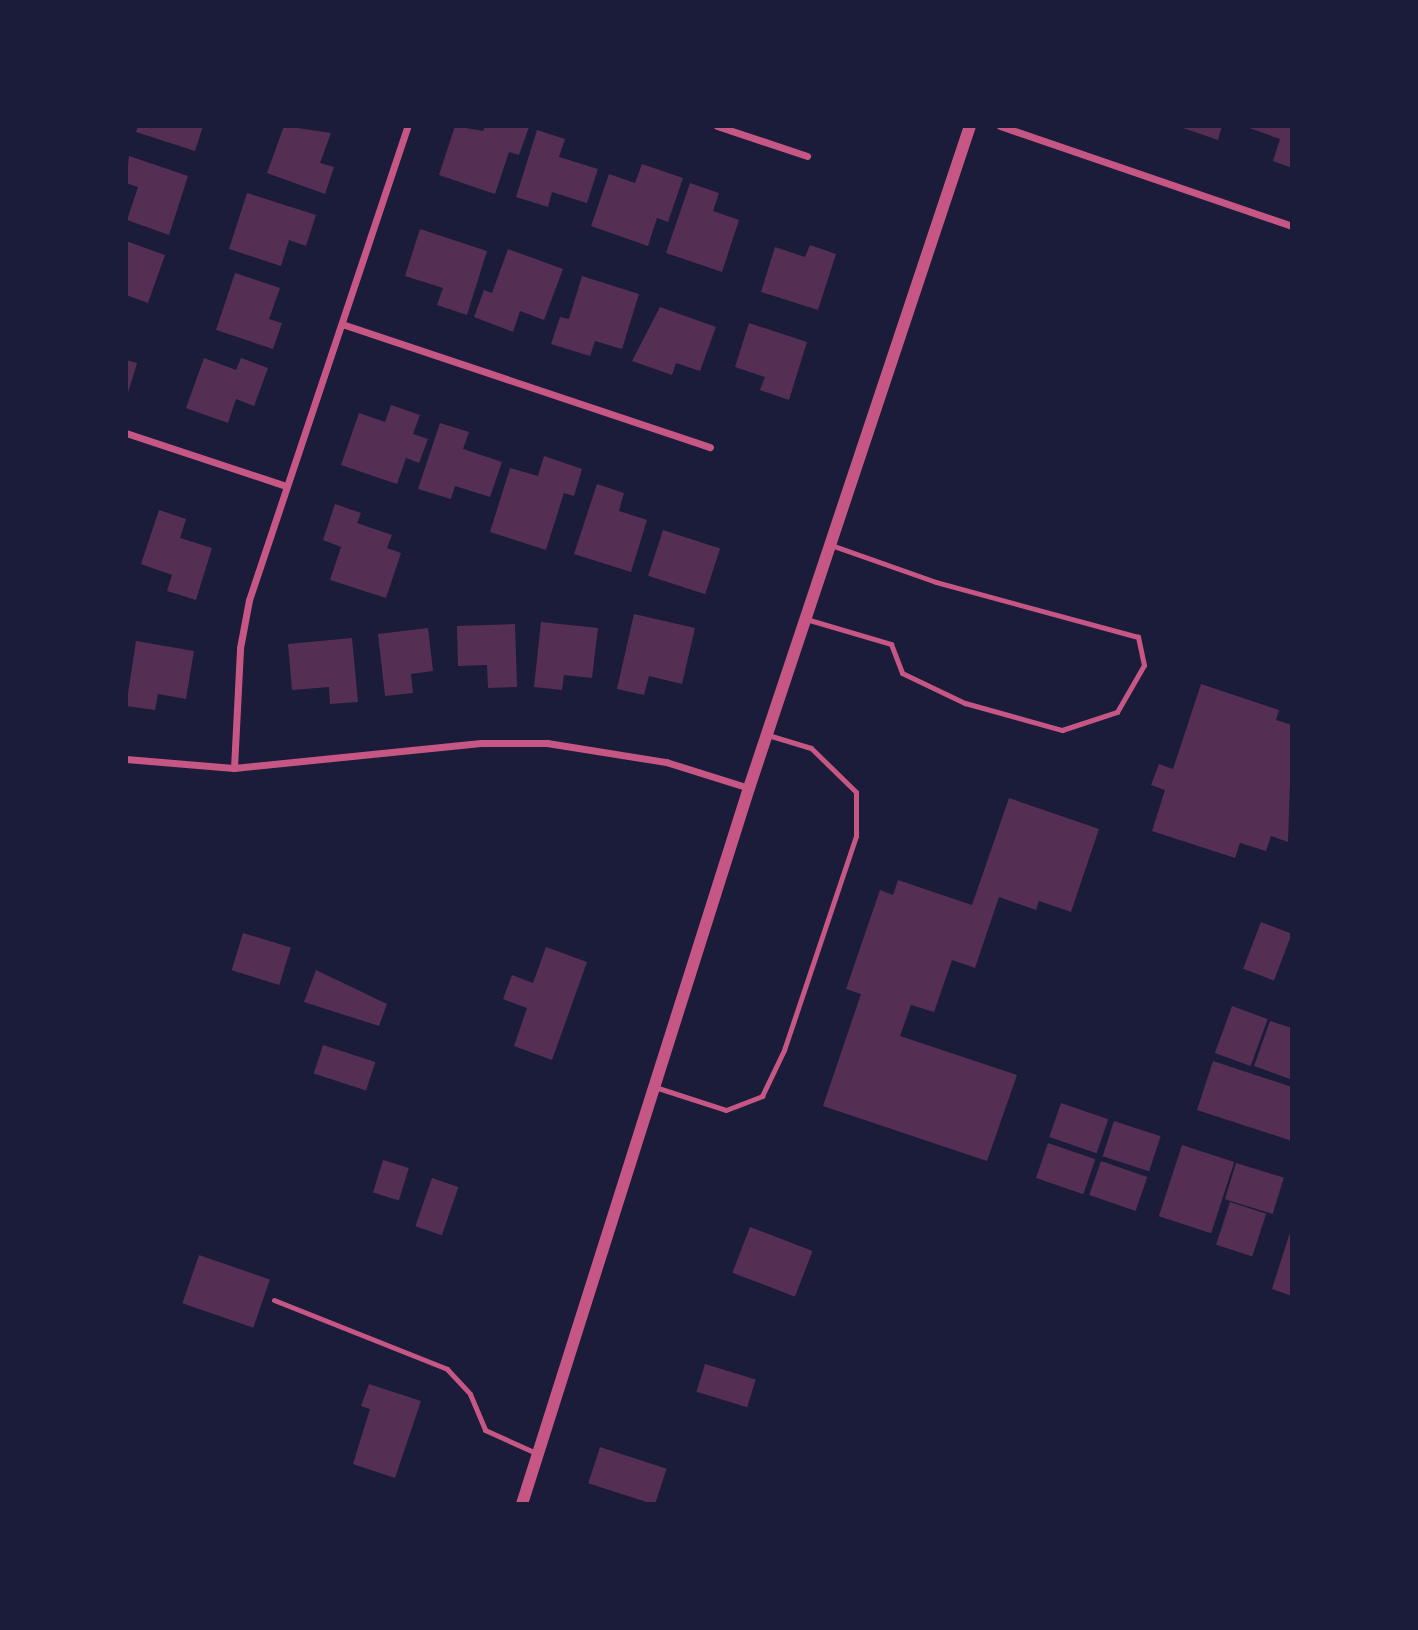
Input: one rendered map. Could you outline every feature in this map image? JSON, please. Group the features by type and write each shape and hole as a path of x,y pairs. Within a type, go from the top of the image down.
{"street":[{"path":"234,768 240,648 286,486 408,126"},
{"path":"718,126 807,156"},
{"path":"522,1504 658,1088 749,788 970,126"},
{"path":"1000,126 1292,226"},
{"path":"342,324 710,447"},
{"path":"126,433 286,486"},
{"path":"126,759 234,768 481,743 547,743 666,762 749,788"}],"lane":[{"path":"806,619 891,644 902,673 965,703 1062,730 1118,712 1144,665 1138,637 936,582 830,544"},
{"path":"658,1088 726,1110 762,1096 784,1050 856,836 856,792 811,748 767,734"},
{"path":"274,1300 447,1369 470,1394 485,1430 498,1441 539,1454"}],"building":[{"path":"138,126 203,126 195,151 136,132"},
{"path":"284,126 331,133 320,163 334,167 325,194 267,173"},
{"path":"455,126 483,131 485,126 529,127 519,155 509,152 495,194 439,175"},
{"path":"1177,126 1222,126 1218,140"},
{"path":"1244,126 1292,126 1292,168 1273,161 1280,139"},
{"path":"537,130 565,139 559,157 598,169 587,203 552,192 548,207 516,197"},
{"path":"129,156 188,176 169,235 127,220 138,187 126,183"},
{"path":"642,164 683,178 668,222 657,218 648,246 591,226 609,174 635,183"},
{"path":"690,183 719,193 713,211 739,220 722,272 666,253"},
{"path":"247,193 316,215 306,246 289,240 281,266 229,249"},
{"path":"420,229 487,251 467,315 437,305 443,288 405,276"},
{"path":"126,241 165,255 148,303 126,295"},
{"path":"810,245 836,254 818,310 761,292 775,247 805,257"},
{"path":"508,249 563,269 544,320 520,311 513,332 474,317 484,290 492,293"},
{"path":"235,273 280,288 269,319 282,323 273,349 216,330"},
{"path":"582,276 639,294 622,349 595,341 590,356 551,344 560,317 569,319"},
{"path":"660,307 716,327 700,371 676,363 672,375 632,361"},
{"path":"749,323 807,342 789,400 760,390 765,377 735,367"},
{"path":"204,358 236,370 241,358 268,368 254,406 236,399 228,423 186,408"},
{"path":"126,360 137,363 127,396 126,396"},
{"path":"391,405 420,415 413,434 428,439 419,463 406,458 397,484 341,465 359,413 385,422"},
{"path":"440,423 469,432 463,449 502,462 490,497 455,486 451,499 418,489"},
{"path":"544,456 582,469 574,496 564,493 546,550 490,532 510,468 538,476"},
{"path":"597,484 624,493 619,511 647,520 631,572 574,554"},
{"path":"335,504 361,513 357,523 392,535 387,548 401,553 386,598 330,580 341,547 323,540"},
{"path":"159,510 186,519 180,538 212,548 196,600 167,591 172,575 141,564"},
{"path":"663,530 720,549 705,594 648,576"},
{"path":"634,614 695,628 682,684 649,676 644,695 617,689"},
{"path":"541,622 598,628 592,678 564,675 562,690 534,687"},
{"path":"515,624 517,687 488,688 487,665 458,666 457,626"},
{"path":"428,628 433,671 411,674 413,693 385,696 378,634"},
{"path":"352,638 358,702 330,704 329,687 292,690 288,644"},
{"path":"136,641 194,651 186,699 158,694 155,710 126,706"},
{"path":"1201,684 1279,710 1276,720 1292,725 1288,842 1271,836 1266,851 1240,843 1235,858 1152,831 1165,790 1151,785 1159,764 1173,769"},
{"path":"1009,798 1099,829 1071,912 1039,901 1036,910 999,897 975,968 952,960 934,1012 911,1005 900,1036 1017,1075 987,1161 823,1106 861,994 846,989 880,890 893,895 898,880 972,905"},
{"path":"1261,922 1292,934 1274,981 1243,969"},
{"path":"243,933 291,948 279,985 232,970"},
{"path":"546,947 587,962 552,1060 514,1046 527,1008 503,999 512,975 533,983"},
{"path":"316,970 387,1004 379,1026 304,1002"},
{"path":"1232,1006 1268,1019 1251,1066 1215,1053"},
{"path":"1270,1021 1292,1028 1290,1079 1254,1066"},
{"path":"323,1045 375,1062 366,1091 314,1074"},
{"path":"1213,1061 1292,1087 1292,1141 1197,1110"},
{"path":"1061,1103 1108,1119 1097,1153 1049,1137"},
{"path":"1114,1121 1161,1136 1149,1171 1103,1156"},
{"path":"1048,1143 1095,1159 1083,1194 1036,1178"},
{"path":"1182,1145 1234,1162 1211,1233 1159,1216"},
{"path":"383,1160 409,1168 399,1200 373,1193"},
{"path":"1101,1161 1147,1177 1136,1211 1089,1195"},
{"path":"1236,1163 1284,1178 1273,1214 1225,1199"},
{"path":"432,1178 458,1187 442,1235 415,1226"},
{"path":"1230,1202 1266,1214 1252,1257 1216,1245"},
{"path":"750,1227 813,1251 795,1297 732,1273"},
{"path":"1292,1229 1292,1296 1272,1289"},
{"path":"199,1255 270,1279 253,1328 182,1303"},
{"path":"705,1364 756,1379 747,1407 697,1392"},
{"path":"369,1384 421,1401 395,1478 353,1464 370,1409 361,1406"},
{"path":"600,1447 667,1469 655,1504 588,1483"}]}
